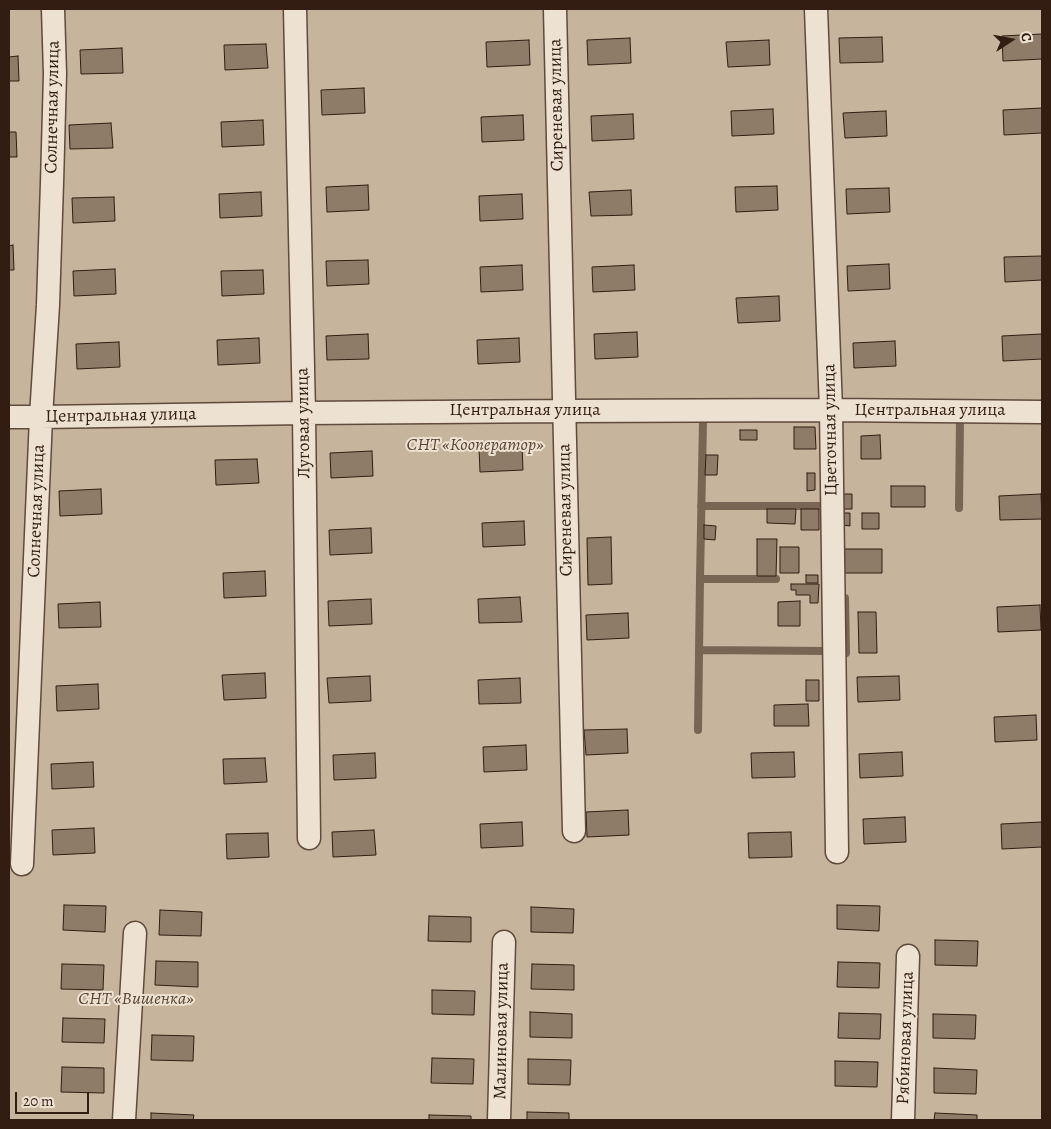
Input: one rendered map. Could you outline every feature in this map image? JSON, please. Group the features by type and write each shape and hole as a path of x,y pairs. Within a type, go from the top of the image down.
{"street":[{"name":"Солнечная улица","path":"22,864 41,417 48,305 55,74 54,9"},
{"name":"Луговая улица","path":"295,9 304,413 309,838"},
{"name":"Сиреневая улица","path":"555,9 574,831"},
{"name":"Цветочная улица","path":"816,9 831,410 837,852"},
{"name":"Центральная улица","path":"9,417 564,411 831,410 1042,412"},
{"path":"124,1120 135,933"},
{"name":"Малиновая улица","path":"499,1120 504,942"},
{"name":"Рябиновая улица","path":"903,1120 908,956"}],"green space":[{"name":"СНТ «Кооператор»","path":"9,9 1042,9 1042,1120 9,1120"}],"building":[{"path":"1042,34 1042,59 1003,61 1002,36"},
{"path":"882,37 883,62 840,63 839,38"},
{"path":"630,38 631,63 588,65 587,40"},
{"path":"529,40 530,65 487,67 486,42"},
{"path":"769,40 770,65 728,67 726,42"},
{"path":"266,44 268,68 225,70 224,45"},
{"path":"122,48 123,73 81,74 80,50"},
{"path":"18,56 19,81 9,81 9,57"},
{"path":"364,88 365,113 322,115 321,90"},
{"path":"1042,108 1042,133 1004,135 1003,110"},
{"path":"773,109 774,134 732,136 731,111"},
{"path":"886,111 887,136 845,138 843,113"},
{"path":"633,114 634,139 592,141 591,116"},
{"path":"523,115 524,140 482,142 481,117"},
{"path":"263,120 264,145 222,147 221,122"},
{"path":"111,123 113,148 70,149 69,125"},
{"path":"9,132 16,132 17,157 9,157"},
{"path":"368,185 369,210 327,212 326,187"},
{"path":"777,186 778,210 736,212 735,187"},
{"path":"889,188 890,212 847,214 846,189"},
{"path":"631,190 632,215 591,216 589,192"},
{"path":"261,192 262,216 220,218 219,194"},
{"path":"522,194 523,219 480,221 479,196"},
{"path":"114,197 115,221 73,223 72,198"},
{"path":"13,245 14,270 9,270 9,246"},
{"path":"1042,256 1042,280 1005,282 1004,257"},
{"path":"368,260 369,284 327,286 326,261"},
{"path":"889,264 890,289 848,291 847,266"},
{"path":"522,265 523,290 481,292 480,267"},
{"path":"634,265 635,290 593,292 592,267"},
{"path":"115,269 116,294 74,296 73,271"},
{"path":"263,270 264,294 222,296 221,271"},
{"path":"779,296 780,321 738,323 736,298"},
{"path":"637,332 638,357 595,359 594,334"},
{"path":"368,334 369,359 327,360 326,336"},
{"path":"1042,334 1042,359 1003,361 1002,336"},
{"path":"259,338 260,363 218,365 217,340"},
{"path":"519,338 520,362 478,364 477,340"},
{"path":"895,341 896,366 854,368 853,343"},
{"path":"119,342 120,367 77,369 76,344"},
{"path":"794,427 815,427 816,449 794,449"},
{"path":"740,430 757,430 757,440 740,440"},
{"path":"880,435 881,459 861,459 861,436"},
{"path":"522,446 523,470 480,472 479,448"},
{"path":"372,451 373,476 331,478 330,453"},
{"path":"706,455 718,455 717,475 705,475"},
{"path":"257,459 259,483 216,485 215,460"},
{"path":"807,473 815,473 815,490 807,491"},
{"path":"891,486 925,486 925,507 891,507"},
{"path":"101,489 102,514 60,516 59,491"},
{"path":"842,494 852,494 852,509 843,509"},
{"path":"1041,494 1042,519 1000,520 999,496"},
{"path":"767,509 796,509 795,524 767,523"},
{"path":"801,509 819,509 819,530 801,530"},
{"path":"842,513 850,513 850,526 842,525"},
{"path":"862,513 879,513 879,529 862,529"},
{"path":"524,521 525,545 483,547 482,523"},
{"path":"704,525 716,526 715,540 704,539"},
{"path":"371,528 372,553 330,555 329,530"},
{"path":"611,537 612,584 588,585 587,538"},
{"path":"757,539 777,539 776,576 757,576"},
{"path":"780,547 799,547 799,573 780,573"},
{"path":"844,549 882,549 882,573 844,573"},
{"path":"265,571 266,596 224,598 223,573"},
{"path":"806,575 818,575 818,583 806,583"},
{"path":"791,584 819,584 818,603 810,603 810,595 796,595 796,590 791,590"},
{"path":"520,597 522,622 479,623 478,599"},
{"path":"371,599 372,624 329,626 328,601"},
{"path":"800,601 800,626 778,626 778,602"},
{"path":"100,602 101,627 59,628 58,604"},
{"path":"1040,605 1041,630 998,632 997,607"},
{"path":"858,612 876,612 877,653 859,653"},
{"path":"628,613 629,638 587,640 586,615"},
{"path":"265,673 266,698 224,700 222,675"},
{"path":"370,676 371,701 329,703 327,678"},
{"path":"899,676 900,700 858,702 857,677"},
{"path":"520,678 521,703 479,704 478,680"},
{"path":"806,680 819,680 819,701 806,701"},
{"path":"98,684 99,709 57,711 56,686"},
{"path":"808,704 809,726 774,726 774,705"},
{"path":"1036,715 1037,740 995,742 994,717"},
{"path":"627,729 628,753 586,755 584,730"},
{"path":"526,745 527,770 484,772 483,747"},
{"path":"794,752 795,777 752,778 751,753"},
{"path":"902,752 903,776 860,778 859,754"},
{"path":"375,753 376,778 334,780 333,755"},
{"path":"265,758 267,782 224,784 223,759"},
{"path":"93,762 94,787 52,789 51,764"},
{"path":"628,810 629,835 587,837 586,812"},
{"path":"905,817 906,842 864,844 863,819"},
{"path":"522,822 523,846 481,848 480,824"},
{"path":"1042,822 1042,847 1002,849 1001,824"},
{"path":"94,828 95,853 53,855 52,830"},
{"path":"374,830 376,855 333,857 332,832"},
{"path":"791,832 792,857 749,858 748,833"},
{"path":"268,833 269,857 227,859 226,834"},
{"path":"64,905 106,906 105,932 63,930"},
{"path":"837,905 880,906 879,931 837,929"},
{"path":"531,907 574,909 573,933 531,932"},
{"path":"160,910 202,912 201,936 159,935"},
{"path":"429,916 471,917 471,942 428,941"},
{"path":"935,940 978,941 977,966 935,965"},
{"path":"156,961 198,962 198,987 155,985"},
{"path":"838,962 880,963 879,988 837,987"},
{"path":"62,964 104,965 103,990 61,989"},
{"path":"532,964 574,965 574,990 531,989"},
{"path":"432,990 475,991 474,1015 432,1014"},
{"path":"530,1012 572,1014 572,1038 530,1037"},
{"path":"839,1013 881,1014 880,1039 838,1038"},
{"path":"933,1014 976,1015 975,1039 933,1038"},
{"path":"63,1018 105,1019 104,1043 62,1042"},
{"path":"152,1035 194,1036 193,1061 151,1060"},
{"path":"432,1058 474,1059 473,1084 431,1083"},
{"path":"528,1059 571,1060 570,1085 528,1084"},
{"path":"835,1061 878,1062 877,1087 835,1086"},
{"path":"62,1067 104,1068 104,1093 61,1092"},
{"path":"934,1068 977,1070 976,1094 934,1093"},
{"path":"527,1112 569,1113 569,1120 527,1120"},
{"path":"151,1113 194,1115 193,1120 151,1120"},
{"path":"935,1113 977,1115 977,1120 934,1120"},
{"path":"429,1115 471,1116 471,1120 429,1120"}],"waterway":[{"path":"959,508 960,419"},
{"path":"698,730 703,420"},
{"path":"701,506 824,506 824,501"},
{"path":"700,579 776,579"},
{"path":"845,598 846,653"},
{"path":"699,650 826,651"}],"park label":[{"name":"СНТ «Вишенка»","path":"136,1000"}]}
